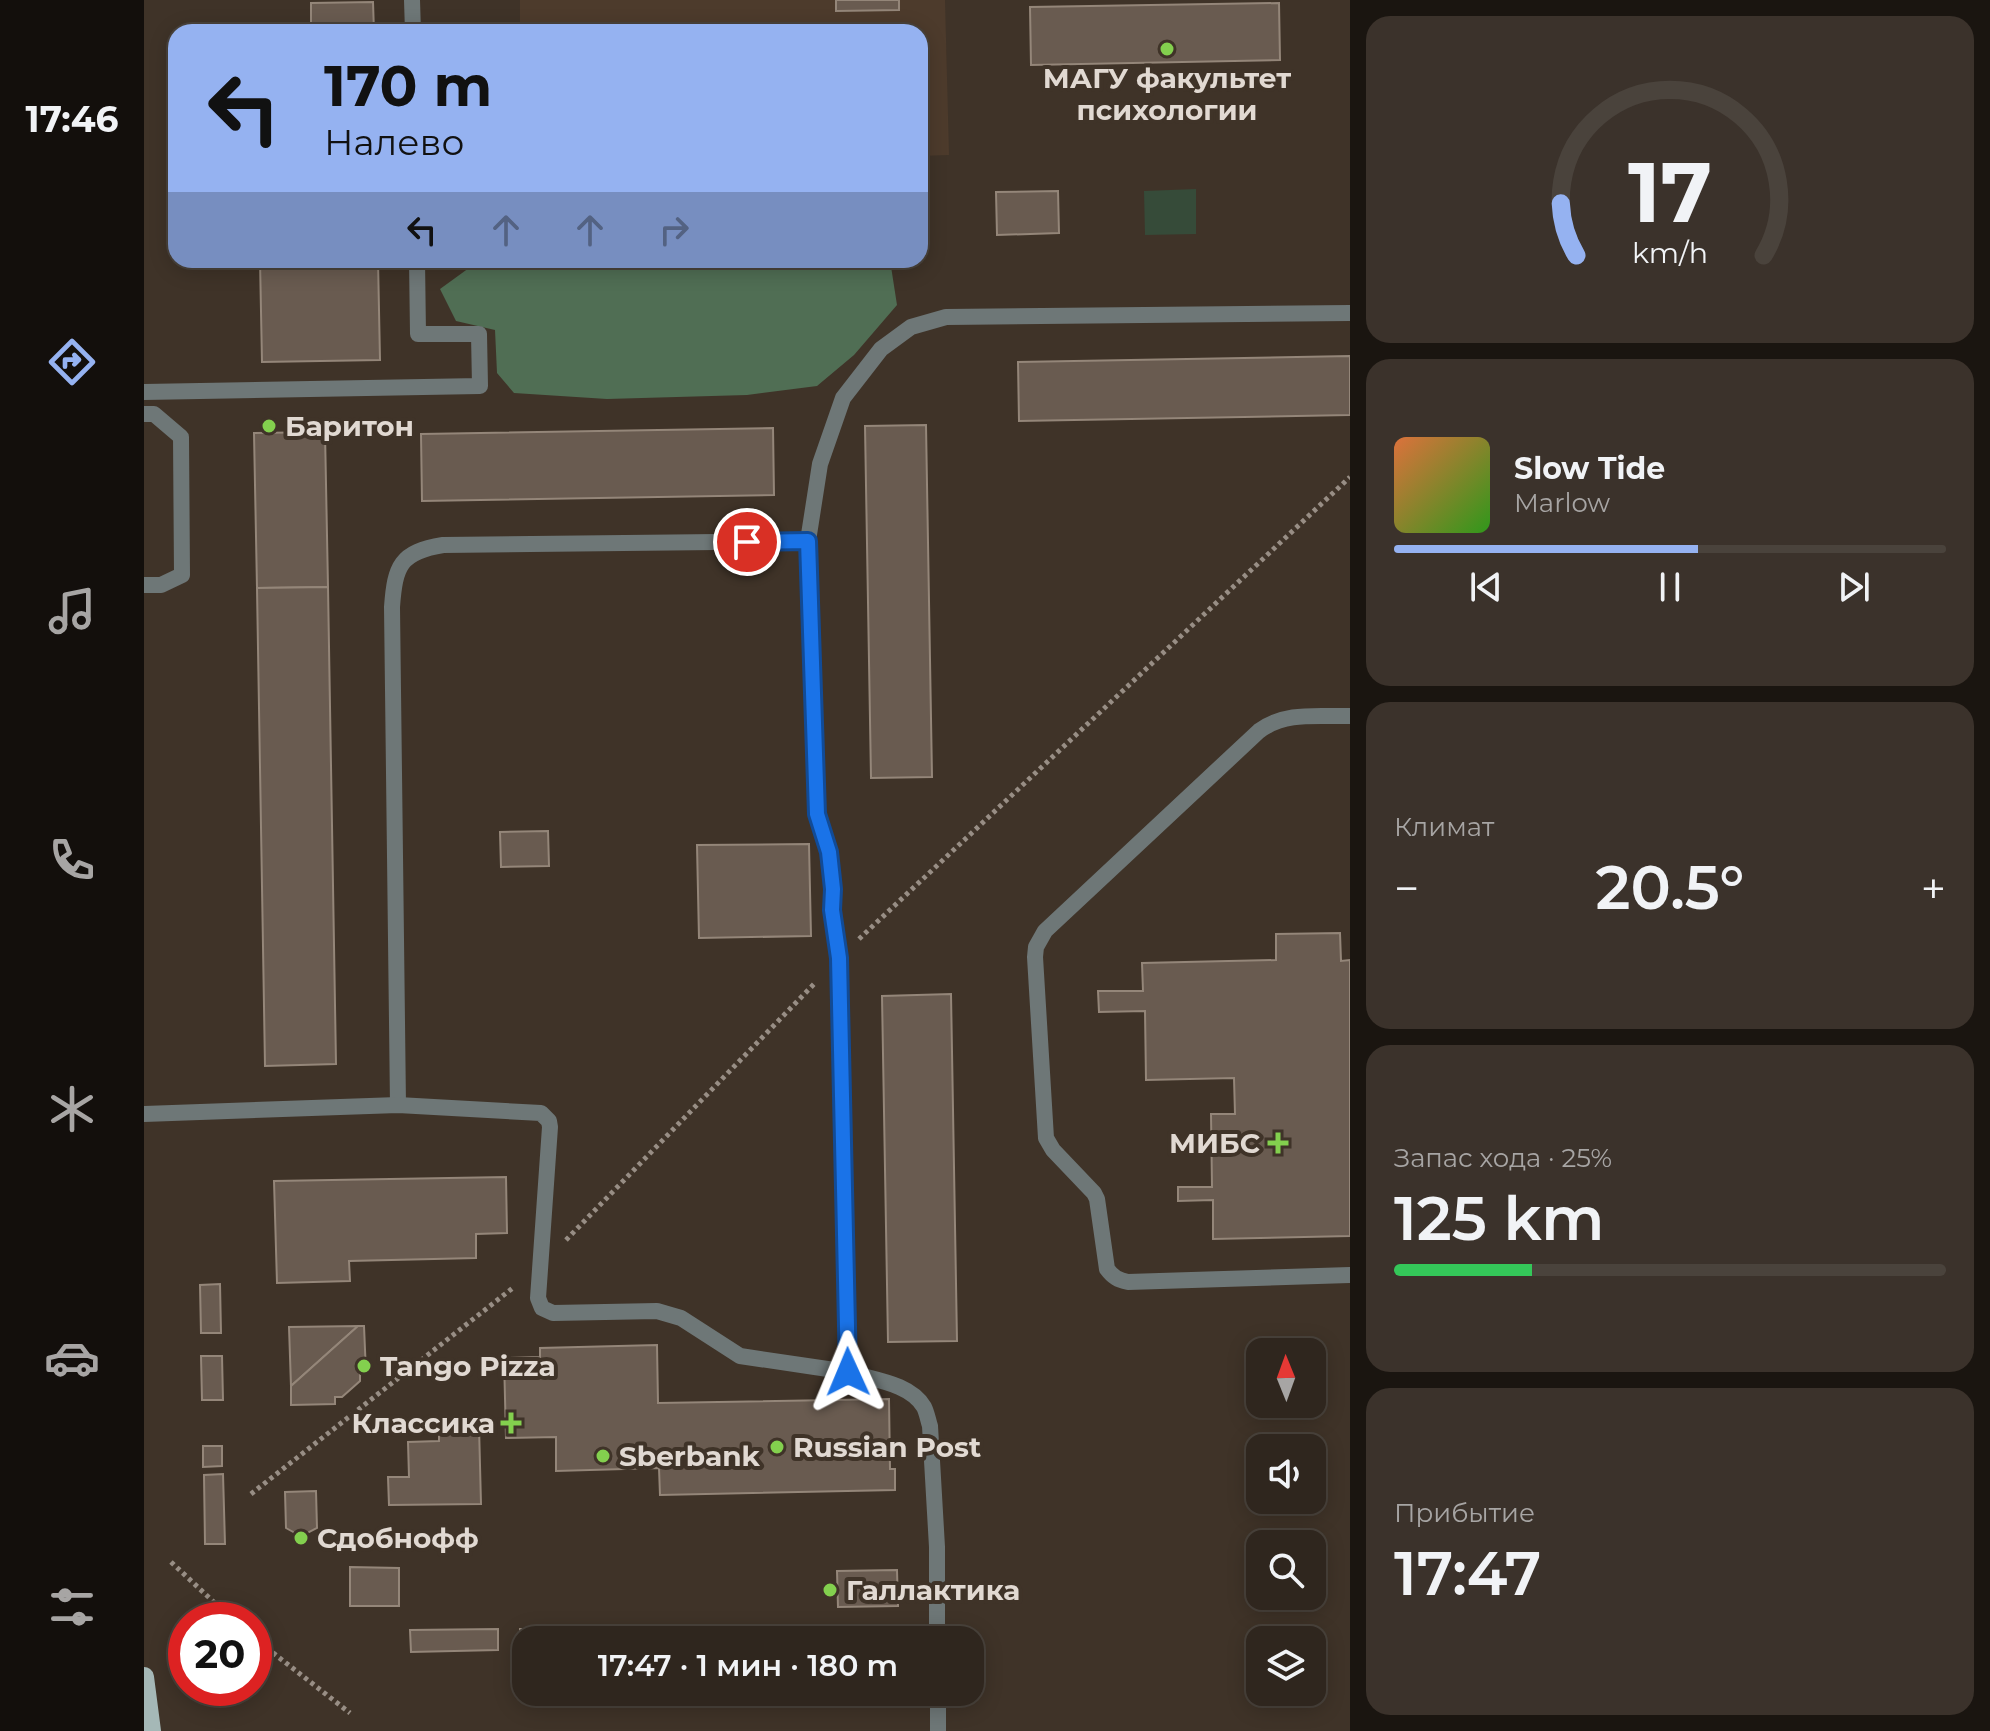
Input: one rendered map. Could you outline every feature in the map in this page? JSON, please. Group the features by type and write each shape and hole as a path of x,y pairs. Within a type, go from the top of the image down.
{"main road":[{"path":"144,1677 151,1731"}],"lane":[{"path":"412,0 413,24"},
{"path":"144,392 480,386 479,334 418,334 417,268"},
{"path":"848,1372 839,958 832,910 829,852 817,814 808,541 820,464 843,398 881,349 911,327 946,317 1350,313"},
{"path":"144,414 154,414 181,437 182,575 161,585 144,585"},
{"path":"398,1105 392,607 394,582 405,558 421,548 443,545 808,541"},
{"path":"1350,716 1281,718 1259,731 1045,931 1036,947 1035,957 1046,1138 1097,1199 1105,1261 1112,1276 1128,1282 1350,1275"},
{"path":"144,1114 398,1105 536,1111 546,1117 550,1127 538,1298 547,1312 669,1313 740,1356 848,1372 915,1395 925,1409 930,1426 937,1547 937,1626"},
{"path":"938,1706 938,1731"}],"path":[{"path":"251,1494 539,1268 839,958 1350,477"},
{"path":"171,1562 214,1602"},
{"path":"272,1652 350,1713"}],"shaded area":[{"path":"520,0 945,0 949,155 928,156 928,24 520,24"}],"green space":[{"path":"1196,189 1196,234 1145,235 1144,191"},
{"path":"469,268 891,268 897,305 854,355 817,386 747,395 607,399 514,393 497,373 495,330 456,321 440,289"}],"building":[{"path":"836,0 899,0 899,10 836,11"},
{"path":"373,2 374,24 311,24 311,3"},
{"path":"1279,3 1280,60 1031,65 1030,7"},
{"path":"1058,191 1059,233 997,235 996,192"},
{"path":"260,268 378,268 380,360 262,362"},
{"path":"1350,356 1350,415 1019,421 1018,362"},
{"path":"926,425 932,777 871,778 865,426"},
{"path":"773,428 774,495 422,501 421,434"},
{"path":"325,432 328,587 257,588 254,433"},
{"path":"328,587 336,1064 265,1066 257,588"},
{"path":"548,831 549,866 501,867 500,832"},
{"path":"809,844 811,936 699,938 697,845"},
{"path":"1340,933 1341,961 1350,960 1350,1236 1213,1239 1213,1200 1178,1201 1178,1187 1212,1187 1211,1114 1235,1114 1234,1078 1146,1080 1145,1011 1099,1012 1098,991 1143,991 1142,963 1276,960 1276,934"},
{"path":"951,994 957,1341 888,1342 882,996"},
{"path":"506,1177 507,1233 476,1234 476,1258 349,1261 350,1281 277,1283 274,1181"},
{"path":"220,1284 221,1333 201,1333 200,1285"},
{"path":"358,1326 291,1386 289,1327"},
{"path":"358,1326 364,1326 366,1373 360,1373 360,1381 342,1397 335,1397 335,1404 291,1405 291,1386"},
{"path":"657,1345 658,1403 889,1399 890,1469 895,1469 895,1490 660,1495 659,1468 556,1471 556,1437 506,1438 504,1358 540,1357 540,1348"},
{"path":"201,1356 222,1356 223,1400 202,1400"},
{"path":"479,1426 481,1504 389,1505 388,1477 409,1477 408,1442 439,1441 439,1427"},
{"path":"203,1446 222,1446 222,1466 203,1467"},
{"path":"223,1474 225,1544 205,1544 204,1475"},
{"path":"316,1491 317,1528 307,1533 307,1540 295,1540 295,1533 286,1528 285,1492"},
{"path":"350,1567 399,1568 399,1606 350,1606"},
{"path":"897,1570 898,1606 838,1607 837,1571"},
{"path":"498,1629 498,1650 411,1652 410,1630"}],"place":[{"name":"МАГУ факультет психологии","path":"1167,49"},
{"name":"Баритон","path":"269,426"},
{"name":"МИБС","path":"1278,1143"},
{"name":"Tango Pizza","path":"364,1366"},
{"name":"Классика","path":"511,1423"},
{"name":"Russian Post","path":"777,1447"},
{"name":"Sberbank","path":"603,1456"},
{"name":"Сдобнофф","path":"301,1538"},
{"name":"Галлактика","path":"830,1590"}],"route":[{"path":"747,542 808,541 817,814 829,852 832,910 839,958 848,1372"}]}
